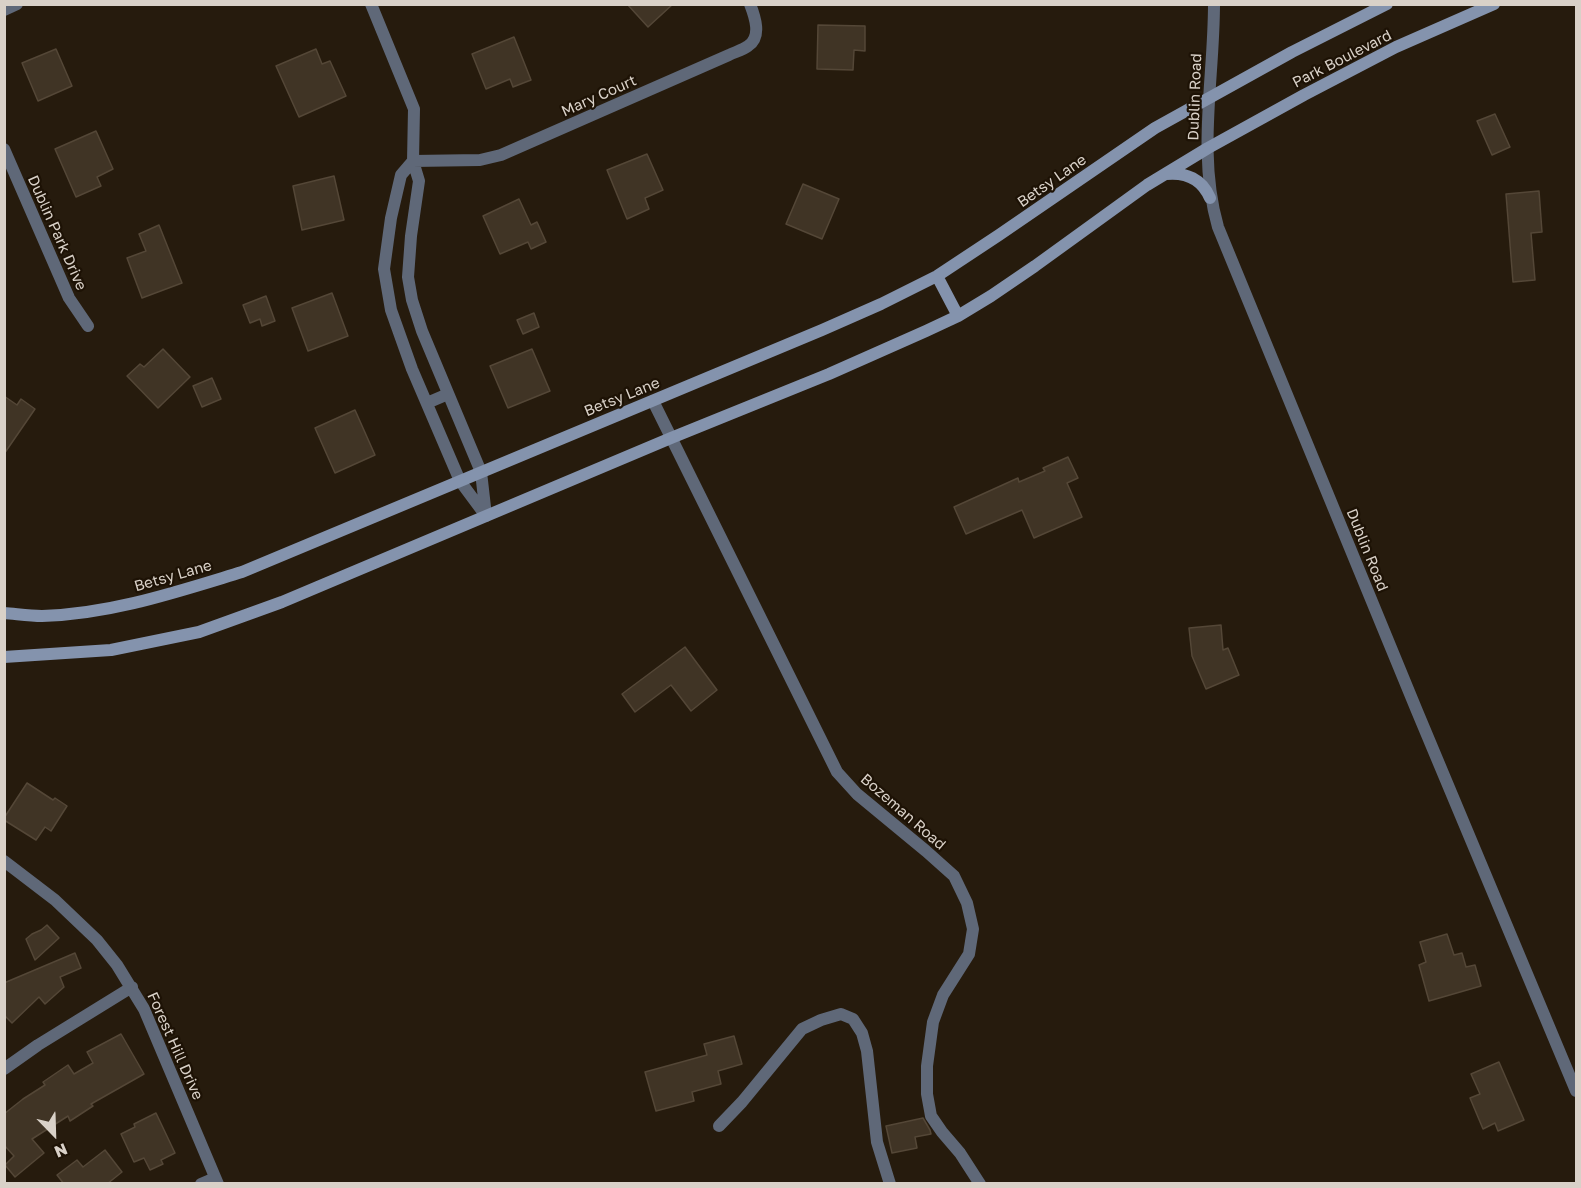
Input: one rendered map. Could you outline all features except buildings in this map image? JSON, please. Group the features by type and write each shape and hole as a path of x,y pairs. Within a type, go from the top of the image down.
{"main road":[{"name":"Park Boulevard","path":"1208,98 1387,4"},
{"name":"Park Boulevard","path":"1208,148 1396,47 1494,4"},
{"name":"Betsy Lane","path":"4,613 41,616 107,610 242,572 822,330 937,276 1155,128 1208,98"},
{"path":"4,657 111,650 199,632 282,602 840,369 927,332 991,297 1147,185 1208,148"},
{"path":"1165,174 1176,173 1192,177 1203,186 1210,198"},
{"path":"937,276 958,316"}],"street":[{"path":"4,10 17,4"},
{"path":"371,4 414,109 412,161 419,181 408,276 412,300 422,331 481,472 486,516"},
{"name":"Mary Court","path":"412,161 480,160 501,155 729,55 750,45 757,30 750,4"},
{"name":"Dublin Road","path":"1214,4 1208,98 1208,148 1210,198 1218,227 1576,1091"},
{"name":"Dublin Park Drive","path":"4,149 69,298 88,326"},
{"path":"412,161 401,175 391,218 384,269 391,310 412,369 460,481 486,516"},
{"path":"387,287 410,286"},
{"path":"427,403 448,394"},
{"name":"Bozeman Road","path":"652,401 837,772 857,794 954,876 968,903 973,929 969,954 943,995 933,1022 927,1066 927,1094 931,1116 960,1153 980,1184"},
{"name":"Forest Hill Drive","path":"4,861 55,900 97,940 132,987 144,1009 216,1180"},
{"path":"4,1069 38,1045 132,987"},
{"path":"719,1126 742,1102 802,1029 841,1014 853,1018 862,1033 867,1051 878,1142 890,1184"},
{"path":"201,1184 216,1180"}]}
